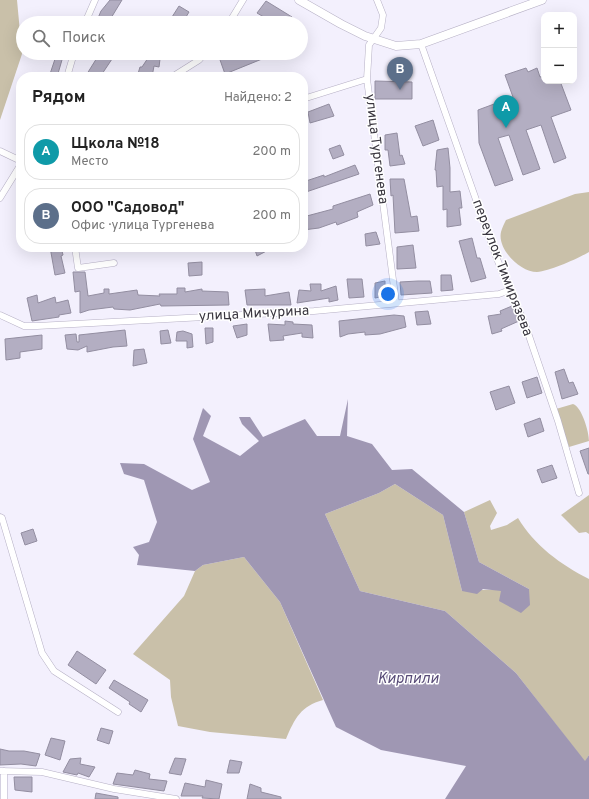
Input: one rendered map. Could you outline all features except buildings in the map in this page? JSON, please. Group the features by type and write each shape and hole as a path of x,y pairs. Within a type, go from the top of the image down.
{"street":[{"path":"88,16 95,0"},
{"path":"233,16 243,0"},
{"path":"299,0 341,24 375,40 396,46 421,44 542,0"},
{"name":"улица Тургенева","path":"377,0 383,15 381,28 375,40 370,45 368,51 367,79 396,303"},
{"name":"переулок Тимирязева","path":"421,44 494,251 526,327 553,405 579,493"},
{"path":"68,72 72,60"},
{"path":"180,72 199,60"},
{"path":"308,97 367,79"},
{"path":"0,151 16,159"},
{"path":"0,198 16,171"},
{"path":"76,252 78,268 114,263"},
{"name":"улица Мичурина","path":"0,315 24,326 37,326 314,311 499,294 510,290"},
{"path":"0,517 2,518 42,653 54,671 118,712"},
{"path":"4,799 2,771 42,772 114,789 176,799"}],"shaded area":[{"path":"0,0 17,0 18,16 16,16 16,60 20,60 0,120"},
{"path":"589,192 589,252 563,264 537,272 530,271 517,264 506,252 501,239 501,230 506,220 575,194"},
{"path":"573,404 582,415 588,432 589,441 569,447 556,409"},
{"path":"395,484 443,515 462,591 529,589 479,562 464,512 490,500 497,513 490,526 491,530 507,525 518,518 532,537 558,561 589,579 589,755 585,762 516,673 445,611 360,591 325,514 379,493"},
{"path":"589,495 589,534 586,532 579,533 561,515"},
{"path":"244,557 280,602 323,700 304,709 292,725 286,739 210,732 178,726 171,697 170,680 133,654 184,596 195,571 203,565"}],"water":[{"name":"Кирпили","path":"348,399 347,436 372,444 392,470 412,469 464,512 479,562 529,589 530,605 521,613 499,601 501,591 483,589 477,594 462,591 443,515 395,484 379,493 325,514 360,591 445,611 516,673 585,761 589,755 589,799 445,799 466,766 381,750 336,727 280,602 244,557 203,565 195,571 137,565 139,555 133,547 149,542 157,522 144,480 124,474 120,463 144,464 192,490 210,482 193,439 203,408 211,416 203,436 240,456 259,441 242,424 239,417 250,417 263,437 305,419 317,436 340,436"}],"place":[{"name":"ООО \"Садовод\"","path":"400,90"},
{"name":"Щкола №18","path":"506,128"}]}
